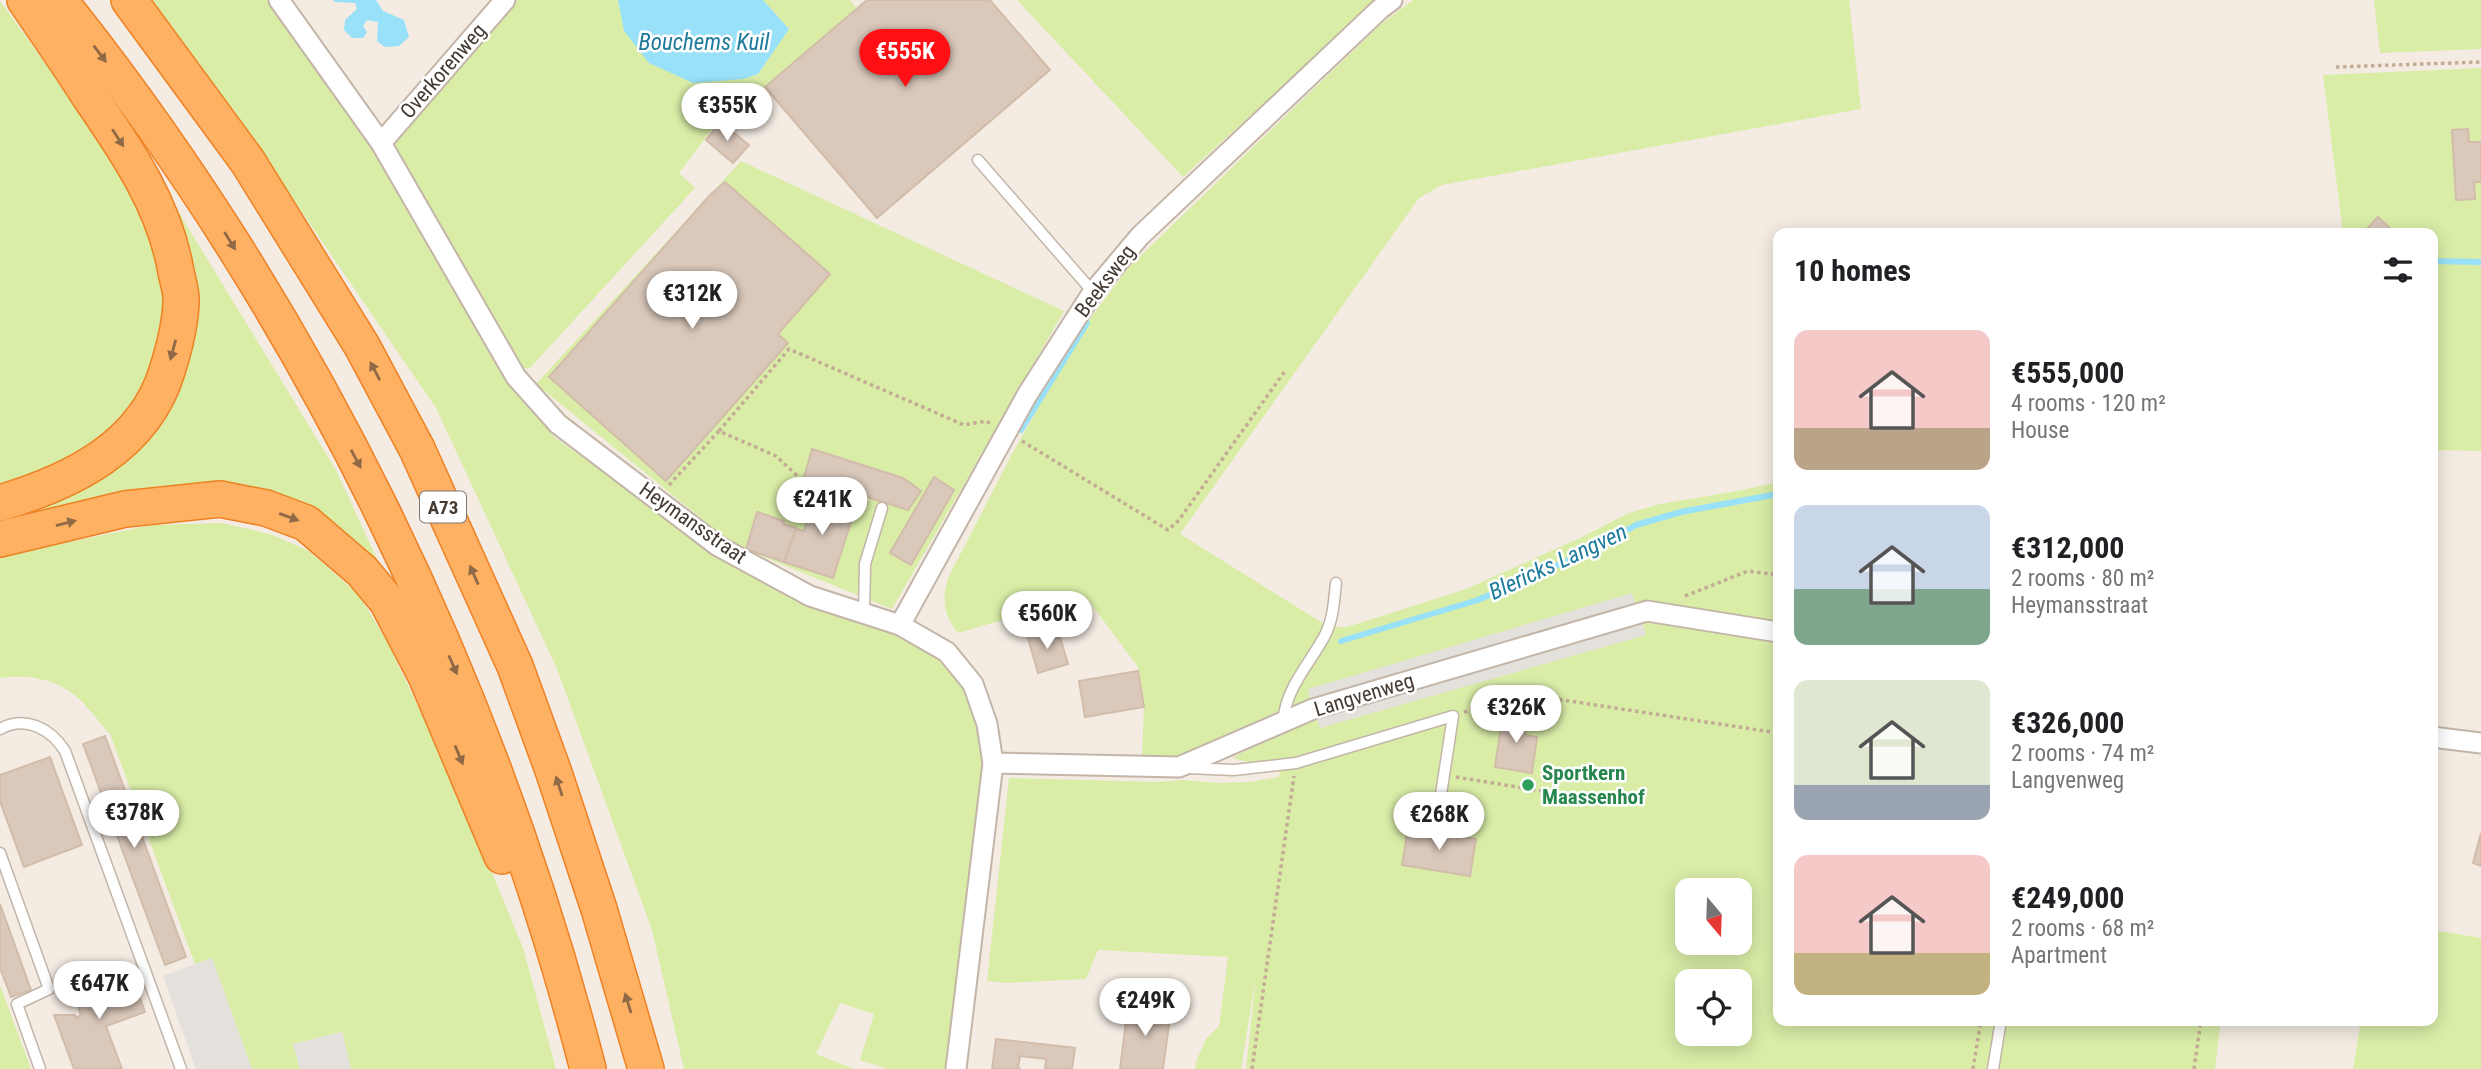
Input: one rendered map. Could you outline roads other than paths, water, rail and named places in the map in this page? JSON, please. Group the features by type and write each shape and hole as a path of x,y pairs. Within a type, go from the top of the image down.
{"highway":[{"path":"0,503 62,482 120,443 146,414 163,386 176,343 182,301 173,250 156,204 117,135 25,0"},
{"name":"A73","path":"59,0 167,146 216,220 307,369 363,472 465,693 537,889 588,1069"},
{"name":"A73","path":"129,0 248,162 362,346 417,449 515,666 599,909 646,1069"},
{"name":"A73","path":"0,539 125,509 220,499 266,508 306,523 337,547 362,570 387,601 408,638 530,926 570,999"}],"street":[{"name":"Heymansstraat","path":"279,0 381,143 516,377 558,424 718,547 810,596 900,625 947,652 973,684 986,724 993,763 956,1069"},
{"name":"Overkorenweg","path":"381,143 505,0"},
{"name":"Beeksweg","path":"900,625 1027,395 1093,292 1140,236 1392,0"},
{"name":"Langvenweg","path":"993,763 1179,767 1313,709 1647,611 1773,631"},
{"path":"2438,738 2481,743"}],"lane":[{"path":"978,160 1093,292"},
{"path":"864,614 864,564 882,508"},
{"path":"1283,722 1285,704 1300,674 1325,636 1333,616 1336,583"},
{"path":"1179,767 1234,770 1296,764 1453,716 1440,801"},
{"path":"0,729 18,723 40,727 57,739 65,751 181,1069"},
{"path":"0,853 49,989 17,1004 40,1069"},
{"path":"1993,1069 2000,1026"}],"water":[{"path":"333,0 376,0 383,11 404,20 409,37 399,46 385,47 377,41 378,22 367,20 363,26 367,32 363,38 352,38 344,30 345,20 357,9 355,3"},
{"name":"Bouchems Kuil","path":"618,0 763,0 789,29 758,74 743,79 693,83 649,63 624,31"}],"waterway":[{"name":"Blericks Langven","path":"2438,261 2481,262"},
{"path":"1021,430 1087,323"},
{"name":"Blericks Langven","path":"1341,641 1478,600 1592,550 1636,525 1681,512 1773,495"}],"place":[{"name":"Sportkern Maassenhof","path":"1528,785"}]}
